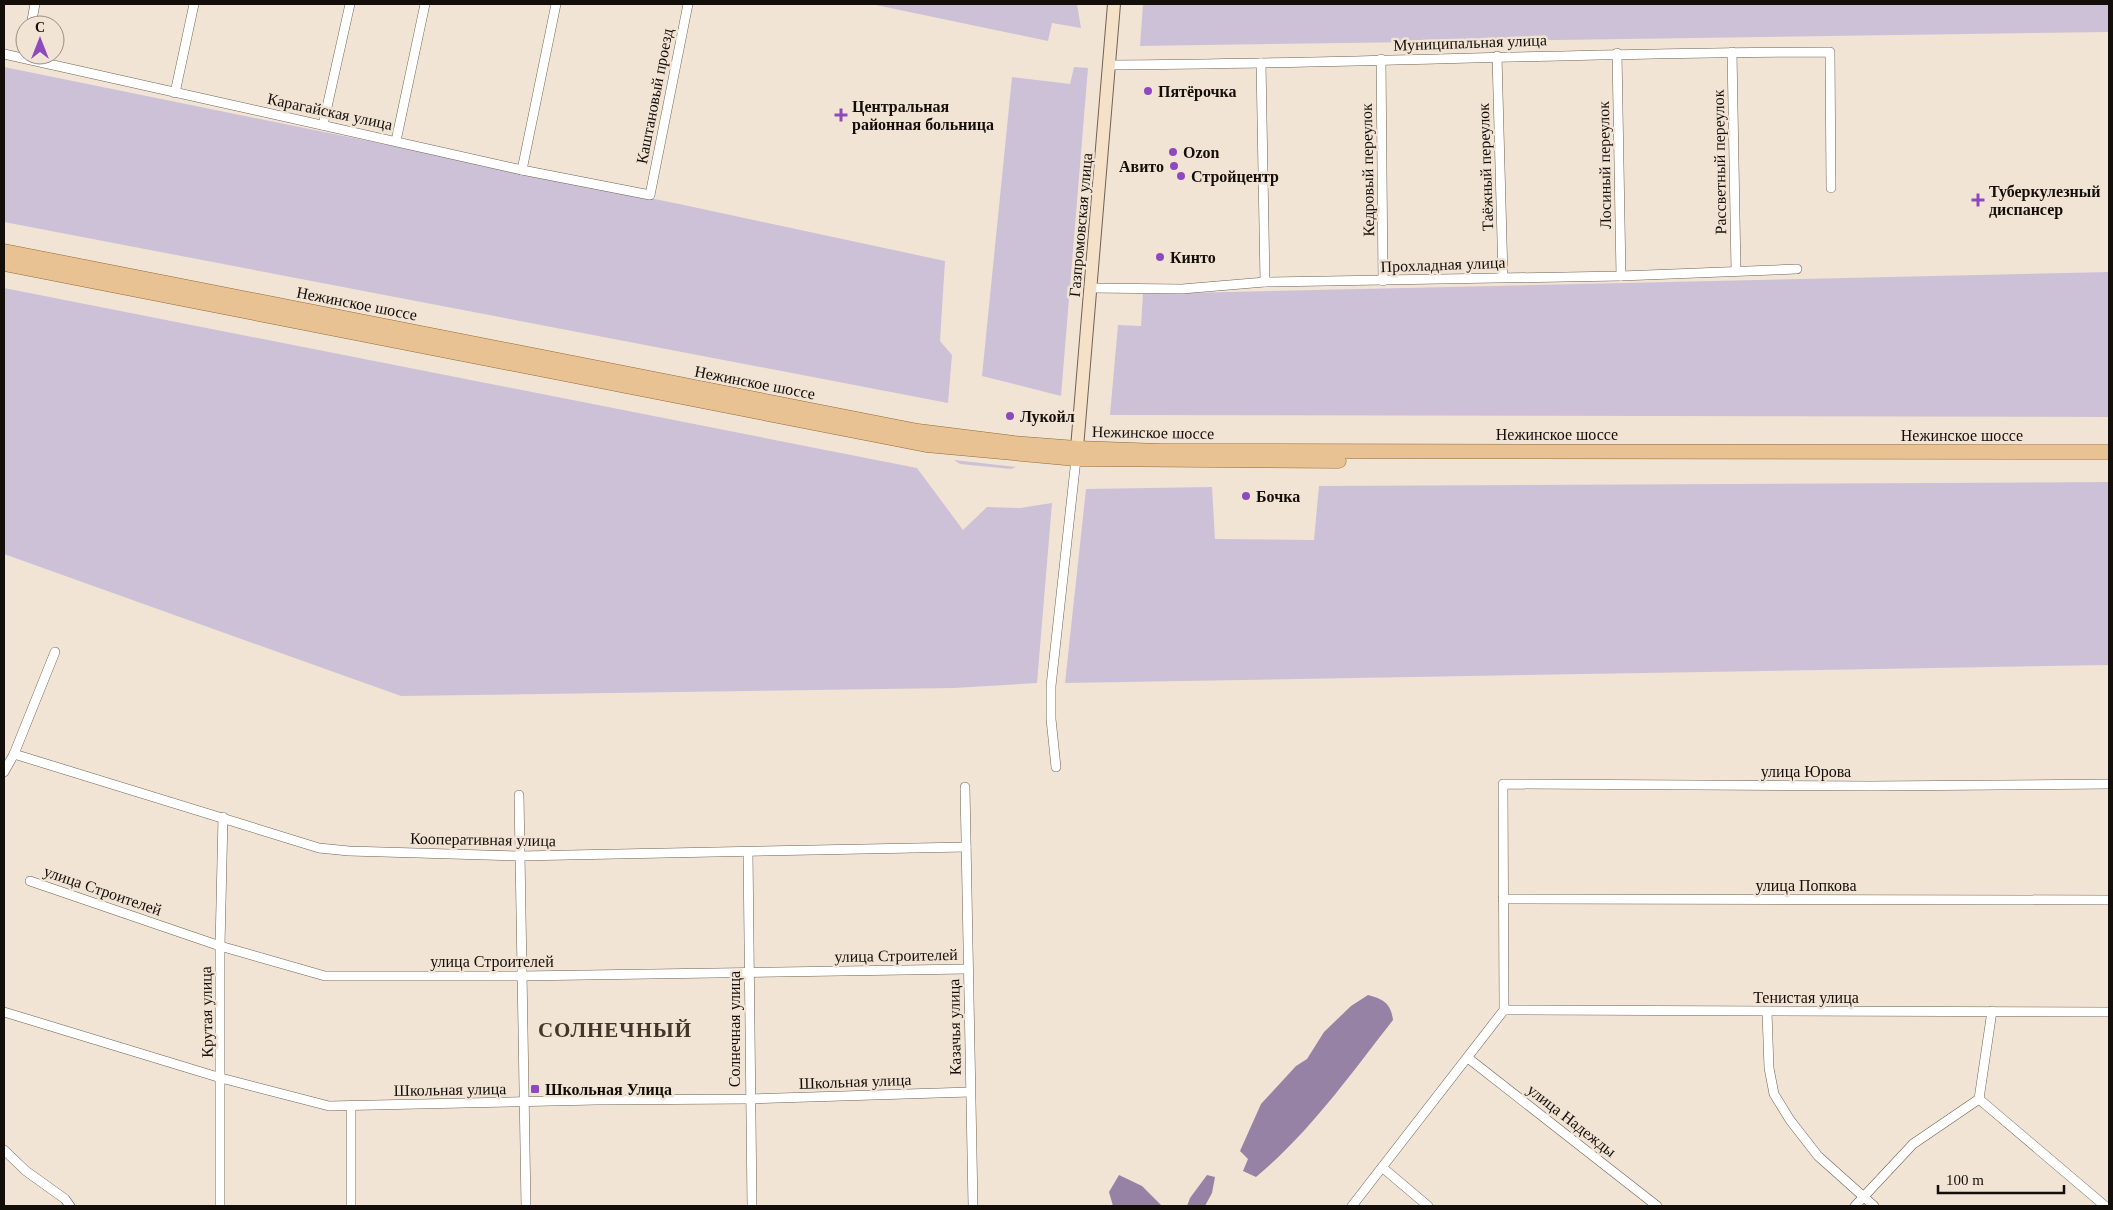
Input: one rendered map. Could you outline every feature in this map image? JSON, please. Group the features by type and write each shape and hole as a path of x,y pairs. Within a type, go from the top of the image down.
{"main road":[{"name":"Газпромовская улица","path":"1076,454 1114,4"},
{"name":"Нежинское шоссе","path":"4,251 918,431 1014,443 1076,454 1161,451 2109,452"},
{"name":"Нежинское шоссе","path":"4,264 926,445 986,452 1076,454 1164,461 2109,460"}],"street":[{"path":"175,93 194,4"},
{"path":"323,125 350,4"},
{"path":"396,141 425,4"},
{"path":"522,170 556,4"},
{"name":"Каштановый проезд","path":"650,195 688,4"},
{"name":"Рассветный переулок","path":"1732,52 1736,271"},
{"name":"Муниципальная улица","path":"1110,65 1261,63 1617,53 1830,52 1831,188"},
{"name":"Лосиный переулок","path":"1617,53 1621,276"},
{"name":"Таёжный переулок","path":"1497,56 1503,277"},
{"name":"Кедровый переулок","path":"1380,59 1383,281"},
{"path":"1261,63 1265,282"},
{"name":"Карагайская улица","path":"64,65 175,93 522,170 650,195"},
{"name":"Прохладная улица","path":"1091,288 1207,288 1265,282 1621,276 1797,269"},
{"path":"1056,767 1051,719 1052,686 1076,454"},
{"path":"4,772 14,754 55,652"},
{"name":"Кооперативная улица","path":"14,754 319,848 349,851 520,856 966,847"},
{"name":"улица Юрова","path":"1503,899 1503,784 1862,786 2109,784"},
{"name":"Казачья улица","path":"965,787 973,1206"},
{"path":"520,795 526,1206"},
{"name":"Крутая улица","path":"220,1206 220,946 223,817"},
{"name":"Солнечная улица","path":"748,852 749,1100 752,1206"},
{"name":"улица Строителей","path":"30,881 220,946 325,976 522,976 968,969"},
{"path":"1352,1206 1504,1010 1503,899"},
{"name":"улица Попкова","path":"1503,899 2109,900"},
{"name":"Тенистая улица","path":"1504,1010 2109,1012"},
{"path":"1855,1206 1913,1144 1980,1099 1992,1011"},
{"name":"Школьная улица","path":"4,1012 221,1078 329,1106 596,1100 749,1100 970,1092"},
{"path":"1767,1012 1769,1068 1774,1094 1790,1120 1818,1156 1874,1206"},
{"name":"улица Надежды","path":"1468,1058 1657,1206"},
{"path":"1980,1099 2105,1206"},
{"path":"351,1106 351,1206"},
{"path":"4,1150 26,1171 65,1200 70,1206"},
{"path":"1382,1168 1428,1206"}],"shaded area":[{"path":"871,4 1077,4 1081,28 1052,23 1048,41"},
{"path":"1143,4 2109,4 2109,32 1140,46"},
{"path":"4,67 684,205 945,261 940,341 952,355 948,403 4,222"},
{"path":"1074,67 1088,68 1061,396 982,376 1012,77 1070,84"},
{"path":"2109,272 2109,417 1110,415 1118,325 1141,326 1143,294"},
{"path":"4,288 917,468 963,530 987,507 1020,508 1052,503 1037,683 954,688 401,696 4,554"},
{"path":"954,460 1016,467 1011,469 960,464"},
{"path":"2109,482 2109,665 1065,683 1086,489 1212,487 1215,539 1314,540 1319,486"},
{"path":"1368,995 1378,998 1388,1006 1393,1020 1329,1102 1276,1160 1256,1177 1243,1171 1248,1159 1240,1151 1261,1104 1296,1066 1307,1059 1324,1032 1351,1006"},
{"path":"1119,1175 1142,1186 1162,1206 1113,1206 1109,1192"},
{"path":"1207,1175 1215,1177 1212,1193 1205,1206 1187,1206 1190,1198"}],"place":[{"name":"Пятёрочка","path":"1148,91"},
{"name":"Центральная районная больница","path":"841,115"},
{"name":"Ozon","path":"1173,152"},
{"name":"Авито","path":"1174,166"},
{"name":"Стройцентр","path":"1181,176"},
{"name":"Туберкулезный диспансер","path":"1978,200"},
{"name":"Кинто","path":"1160,257"},
{"name":"Лукойл","path":"1010,416"},
{"name":"Бочка","path":"1246,496"},
{"name":"Школьная Улица","path":"535,1089"}],"district":[{"name":"СОЛНЕЧНЫЙ","path":"615,1030"}]}
